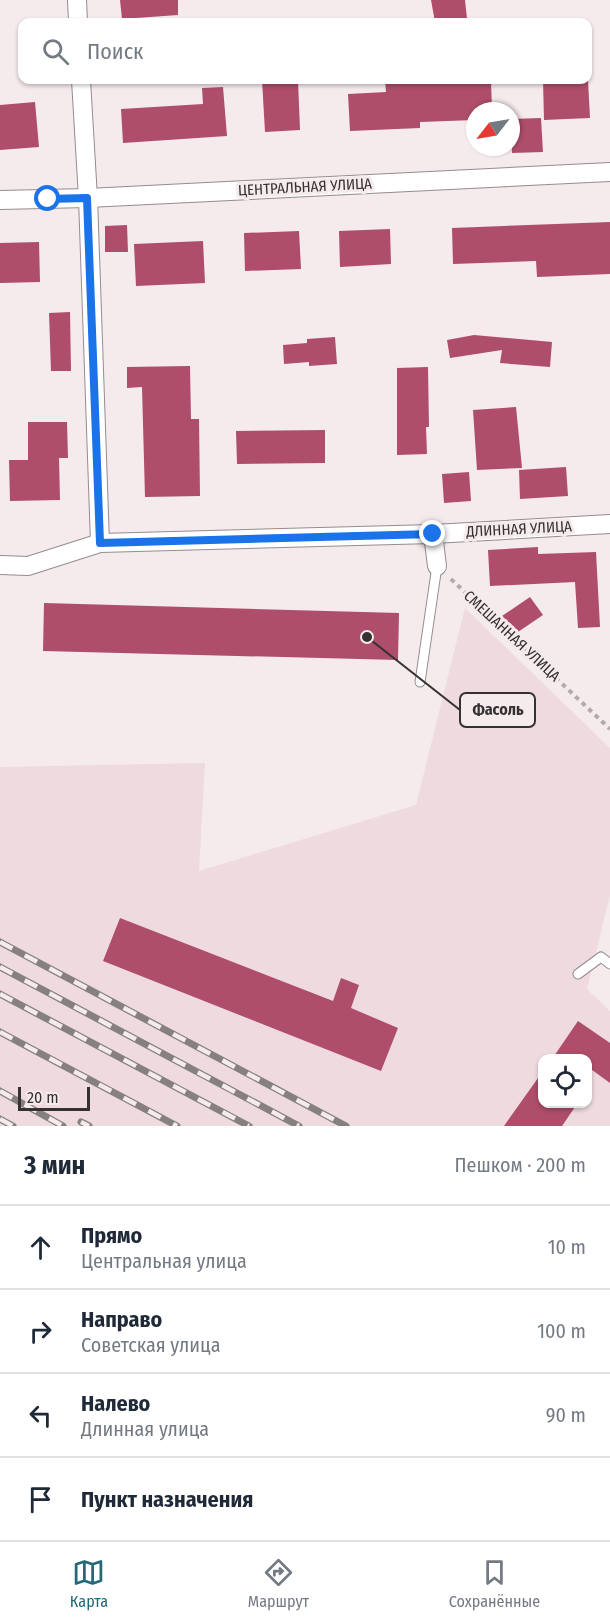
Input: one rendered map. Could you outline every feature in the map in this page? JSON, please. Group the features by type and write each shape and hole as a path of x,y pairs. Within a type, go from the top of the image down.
{"street":[{"path":"77,0 78,18"},
{"path":"81,84 100,543"},
{"name":"ЦЕНТРАЛЬНАЯ УЛИЦА","path":"0,200 87,198 610,172"},
{"name":"ДЛИННАЯ УЛИЦА","path":"0,565 28,566 100,543 433,534 610,525"},
{"path":"433,534 437,566"}],"lane":[{"path":"420,682 437,566"},
{"path":"578,974 602,957 610,964"}],"path":[{"name":"СМЕШАННАЯ УЛИЦА","path":"437,566 610,729"}],"shaded area":[{"path":"465,608 610,748 610,895 587,989 610,1011 610,1126 0,1126 0,767 205,763 199,871 416,805"}],"building":[{"path":"120,0 178,0 178,15 122,18"},
{"path":"431,0 465,0 467,18 434,18"},
{"path":"262,84 298,84 300,130 265,132"},
{"path":"385,84 491,84 492,102 466,102 466,120 420,122 420,128 350,131 348,94 386,92"},
{"path":"543,84 588,84 590,118 544,120"},
{"path":"223,87 227,136 123,143 121,109 203,104 202,88"},
{"path":"35,102 39,147 0,150 0,105"},
{"path":"541,118 543,152 520,153 520,119"},
{"path":"610,222 610,274 537,277 536,261 453,264 452,228"},
{"path":"127,225 128,252 105,252 105,226"},
{"path":"390,229 391,264 340,267 339,231"},
{"path":"299,231 301,269 245,271 244,233"},
{"path":"203,241 205,283 136,286 134,244"},
{"path":"39,242 40,282 0,283 0,243"},
{"path":"70,312 71,371 51,371 49,313"},
{"path":"474,335 552,342 550,367 500,363 502,350 450,358 447,340"},
{"path":"335,337 337,364 309,366 309,362 284,364 283,345 307,343 307,339"},
{"path":"190,366 191,419 199,419 200,496 145,497 142,387 127,388 127,367"},
{"path":"428,367 427,454 397,455 397,368"},
{"path":"516,407 522,468 477,470 473,410"},
{"path":"28,422 67,422 68,458 59,458 60,500 10,501 9,460 28,460"},
{"path":"325,430 325,463 237,464 236,431"},
{"path":"566,467 568,496 520,499 519,470"},
{"path":"469,472 471,501 444,503 442,474"},
{"path":"538,547 538,554 596,552 600,627 578,628 575,582 490,586 488,550"},
{"path":"530,597 543,615 515,634 502,616"},
{"path":"44,603 399,613 398,660 43,651"},
{"path":"120,918 333,1001 341,978 359,985 351,1008 398,1028 381,1071 103,961"},
{"path":"578,1021 610,1043 610,1083 592,1070 592,1054 555,1054"},
{"path":"538,1078 538,1108 574,1108 562,1126 504,1126"}],"railway":[{"path":"0,942 346,1126"},
{"path":"0,967 299,1126"},
{"path":"0,994 249,1126"},
{"path":"0,1032 177,1126"},
{"path":"0,1091 63,1126"},
{"path":"0,1119 13,1126"},
{"path":"81,1122 89,1126"}],"place":[{"name":"Фасоль","path":"367,637"}],"route":[{"path":"48,199 87,198 100,543 433,534"}]}
